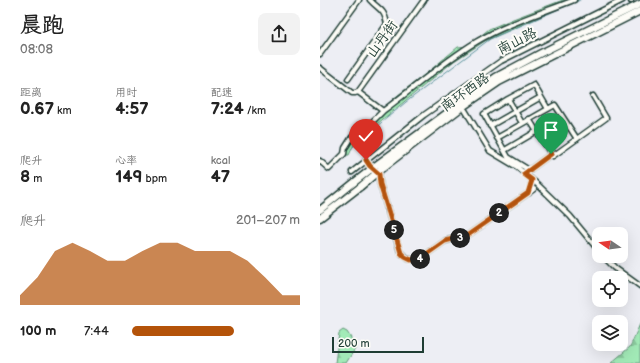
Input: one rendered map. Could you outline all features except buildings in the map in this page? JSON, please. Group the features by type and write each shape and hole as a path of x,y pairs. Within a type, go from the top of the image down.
{"highway":[{"name":"南环西路","path":"320,218 360,187 378,168 496,77 640,4"},
{"name":"南环西路","path":"320,210 356,181 378,168 461,108 500,82 640,11"}],"street":[{"path":"320,54 359,0"},
{"path":"348,79 387,24 381,8 370,0"},
{"name":"山丹街","path":"358,92 424,0"},
{"path":"320,161 329,169 344,154 345,148 352,137 372,122 383,111 476,42 497,31 574,0"},
{"name":"南山路","path":"352,172 424,116 502,61 623,0"},
{"path":"320,68 352,93 358,92 383,111"},
{"path":"529,170 508,157 484,114 534,85 548,109"},
{"path":"454,94 455,101"},
{"path":"524,174 551,154 553,156 606,118 593,96"},
{"path":"490,126 541,97"},
{"path":"508,99 522,123"},
{"path":"497,138 555,105 577,139"},
{"path":"465,110 490,151 517,168 532,180 570,216 592,243"},
{"path":"505,150 562,117"},
{"path":"530,119 551,154"},
{"path":"365,162 379,174 380,184 400,251 405,257 411,260 421,258 445,241 468,235 534,189"},
{"path":"528,193 532,180"},
{"path":"610,263 640,286"}],"green space":[{"path":"563,0 578,0 485,41 454,61 355,142 349,155 346,155 346,142 367,125 393,99 458,47 468,46 489,29"},
{"path":"640,324 640,363 611,363 625,351 628,351"},
{"path":"343,330 347,332 355,344 355,349 346,363 335,363 339,333"}],"waterway":[{"path":"351,149 406,102 490,39 580,0"}],"tunnel":[{"path":"631,1 640,17"}],"route":[{"path":"366,160 379,174 380,184 400,251 405,257 413,260 421,258 445,241 468,235 528,193 532,180 524,174 551,154"}]}
